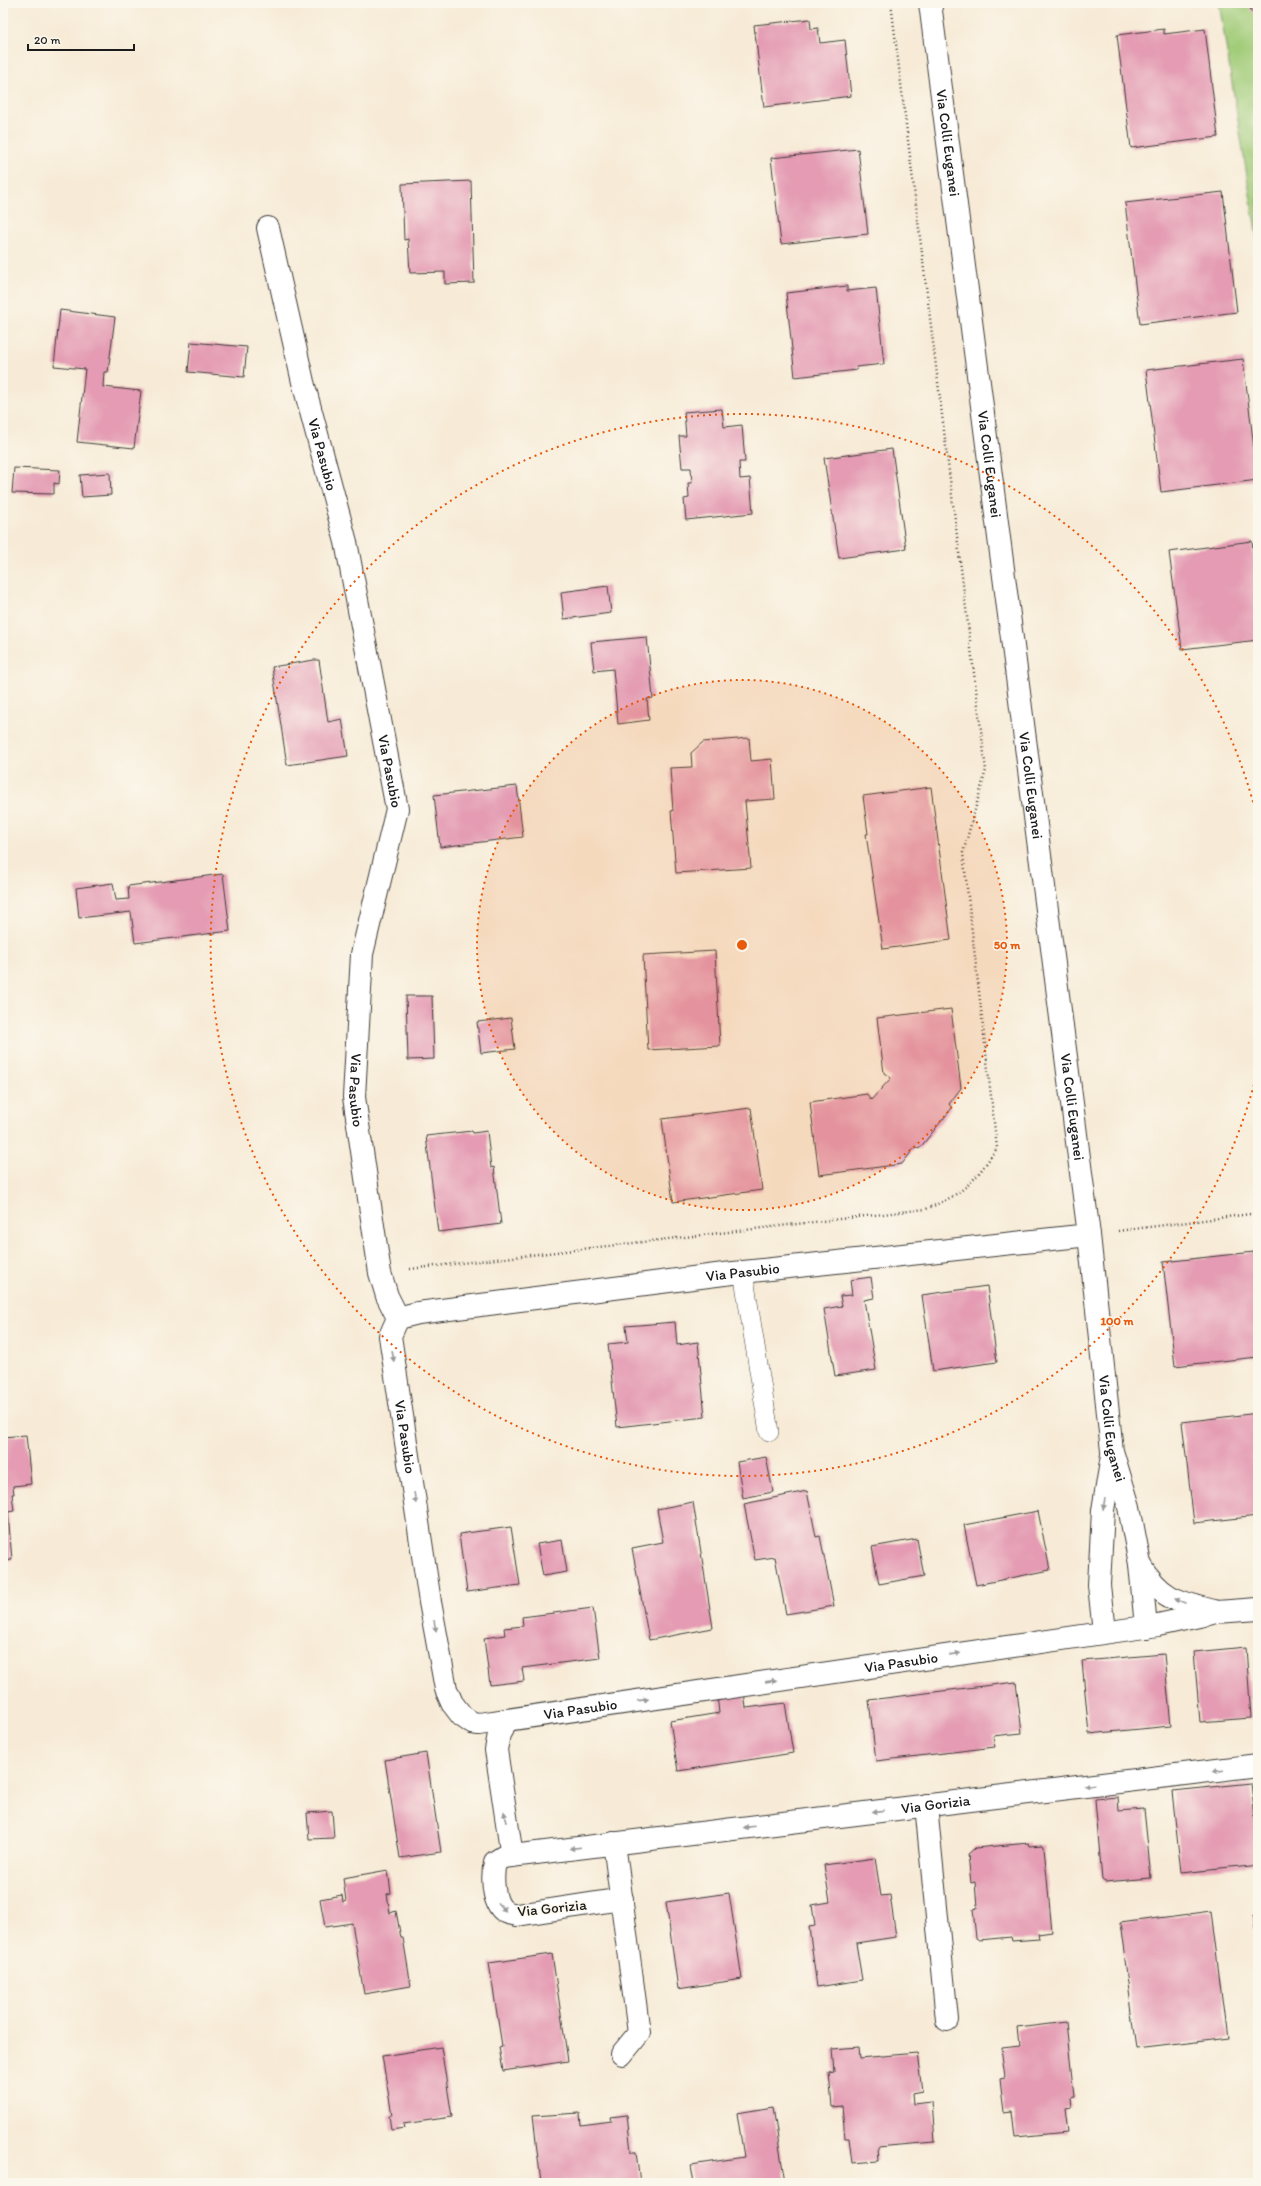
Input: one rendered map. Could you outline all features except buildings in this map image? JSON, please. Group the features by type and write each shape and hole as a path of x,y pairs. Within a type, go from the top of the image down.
{"street":[{"name":"Via Colli Euganei","path":"932,3 1089,1235 1112,1451 1129,1507 1140,1564 1146,1627"},
{"name":"Via Pasubio","path":"268,228 303,382 346,542 397,809 362,954 354,1097 380,1273 387,1296 398,1318"},
{"name":"Via Pasubio","path":"398,1318 418,1313 743,1272 1089,1235"},
{"name":"Via Pasubio","path":"398,1318 390,1336 430,1602 446,1688 452,1703 462,1716 472,1723 507,1720 1104,1632"},
{"path":"1104,1632 1099,1584 1103,1510 1112,1451"},
{"name":"Via Colli Euganei","path":"1140,1564 1150,1582 1163,1593 1179,1602 1217,1612"},
{"name":"Via Colli Euganei","path":"1104,1632 1146,1627 1217,1612 1258,1609"},
{"path":"507,1720 499,1734 496,1750 512,1856"},
{"name":"Via Gorizia","path":"622,1899 517,1914 505,1912 497,1903 492,1872 495,1862 503,1856 1258,1765"},
{"path":"926,1805 947,2020"},
{"path":"614,1843 639,2033 622,2054"}],"lane":[{"path":"743,1272 769,1432"}],"path":[{"path":"408,1269 926,1209 951,1199 976,1179 997,1148 963,853 986,770 891,3"},
{"path":"1089,1235 1258,1213"}],"green space":[{"path":"1219,3 1258,3 1258,244"}]}
